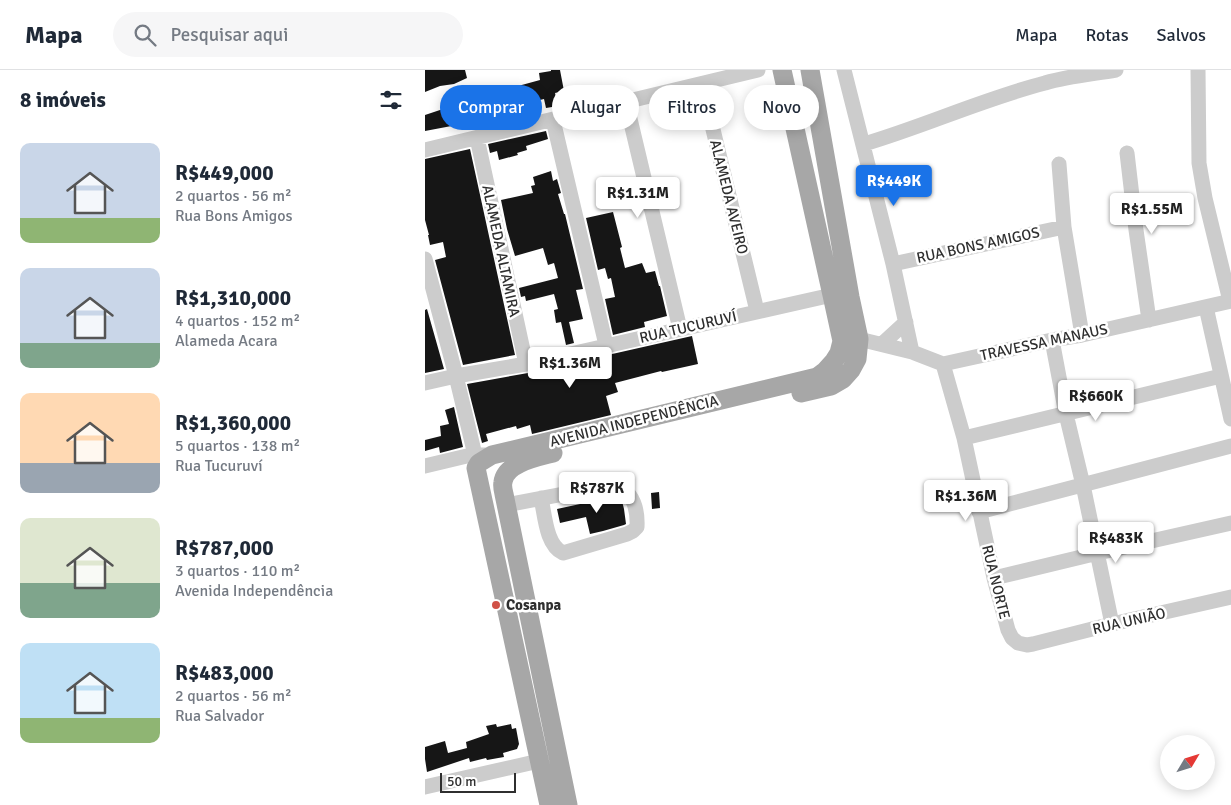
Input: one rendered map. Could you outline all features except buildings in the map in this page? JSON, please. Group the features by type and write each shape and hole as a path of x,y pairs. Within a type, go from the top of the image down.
{"main road":[{"name":"AVENIDA INDEPENDÊNCIA","path":"481,459 817,377 834,361 839,353 842,341 782,70"},
{"name":"AVENIDA INDEPENDÊNCIA","path":"561,803 502,483 504,476 511,468 534,458 831,386 851,370 857,359 859,339 809,70"},
{"path":"481,459 539,761 550,770 559,791 561,803"}],"street":[{"path":"639,99 758,70"},
{"path":"844,70 893,264 912,352"},
{"path":"863,144 1029,87 1116,70"},
{"path":"1198,70 1199,163 1205,198 1231,301"},
{"name":"ALAMEDA AVEIRO","path":"702,84 757,311"},
{"path":"425,150 552,120"},
{"path":"555,130 606,345"},
{"path":"633,130 680,329"},
{"name":"ALAMEDA ALTAMIRA","path":"477,138 526,364"},
{"path":"1127,153 1149,320"},
{"path":"1059,164 1064,227 1082,335"},
{"name":"RUA BONS AMIGOS","path":"893,264 1064,227"},
{"path":"425,259 456,376 481,459 425,466"},
{"name":"RUA TUCURUVÍ","path":"425,383 526,364 833,295"},
{"name":"TRAVESSA MANAUS","path":"943,364 1231,301"},
{"path":"1206,307 1231,419"},
{"path":"882,344 905,322"},
{"path":"859,339 912,352 943,364"},
{"path":"1052,340 1066,414 1098,553 1112,624"},
{"name":"RUA NORTE","path":"943,364 964,438 994,578 1008,630 1012,638 1018,643 1027,644"},
{"path":"964,438 1221,376"},
{"path":"979,512 1231,446"},
{"path":"506,505 541,498 616,484 625,489 632,499 638,518 637,526 627,534 563,554 558,551 549,537 541,498"},
{"path":"994,578 1231,523"},
{"name":"RUA UNIÃO","path":"1027,644 1231,598"},
{"path":"425,787 539,761"}],"place":[{"name":"Cosanpa","path":"496,605"}]}
